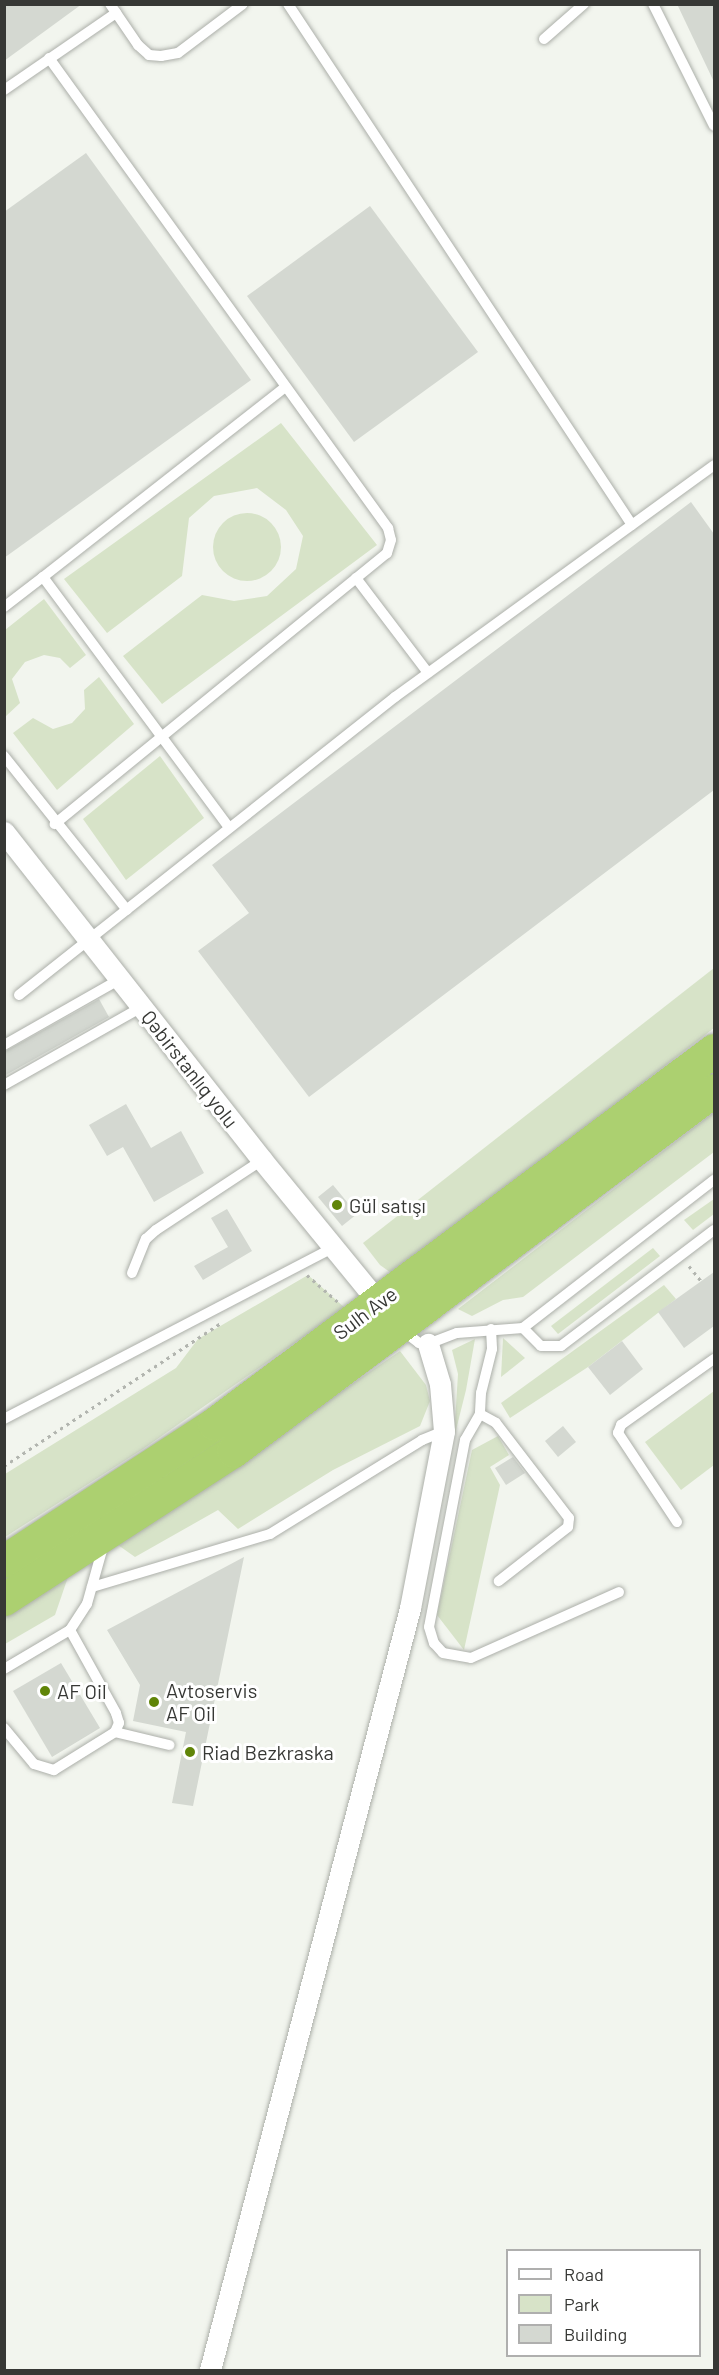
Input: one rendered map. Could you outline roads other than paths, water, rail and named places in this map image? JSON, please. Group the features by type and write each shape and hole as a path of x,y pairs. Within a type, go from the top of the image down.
{"highway":[{"name":"Sulh Ave","path":"4,1562 214,1424 379,1303 714,1050"},
{"name":"Sulh Ave","path":"4,1599 233,1451 714,1090"},
{"path":"379,1303 399,1328"}],"street":[{"name":"Qəbirstanlıq yolu","path":"4,832 332,1248 379,1303"},
{"path":"210,2370 394,1671 444,1431 440,1384 429,1344"}],"lane":[{"path":"4,90 113,9 138,45 149,55 161,56 178,53 243,4"},
{"path":"288,4 632,525"},
{"path":"544,39 584,4"},
{"path":"653,4 714,126"},
{"path":"49,58 388,528 392,540 387,553 162,734 55,824"},
{"path":"4,607 285,387"},
{"path":"19,995 229,827 428,673 714,465"},
{"path":"43,577 229,827"},
{"path":"356,578 428,673"},
{"path":"4,756 55,824 127,910"},
{"path":"4,1045 120,979"},
{"path":"4,1085 142,1007"},
{"path":"132,1273 146,1239 156,1230 262,1160"},
{"path":"399,1328 410,1338 429,1344 457,1333 523,1328 714,1180"},
{"path":"523,1328 541,1346 561,1346 714,1230"},
{"path":"4,1419 332,1248"},
{"path":"491,1329 492,1349 481,1393 480,1414 465,1440 429,1627 434,1643 443,1653 471,1658 619,1592"},
{"path":"676,1522 618,1433 621,1425 714,1359"},
{"path":"480,1414 503,1432 569,1518 568,1527 499,1581"},
{"path":"92,1587 270,1534 422,1440 444,1431"},
{"path":"4,1669 70,1630 87,1604 107,1533"},
{"path":"4,1728 34,1764 54,1770 115,1732 119,1723 116,1713 70,1630"},
{"path":"115,1732 169,1745"}],"place":[{"name":"Gül satışı","path":"337,1205"},
{"name":"AF Oil","path":"45,1691"},
{"name":"Avtoservis AF Oil","path":"154,1702"},
{"name":"Riad Bezkraska","path":"190,1752"}]}
